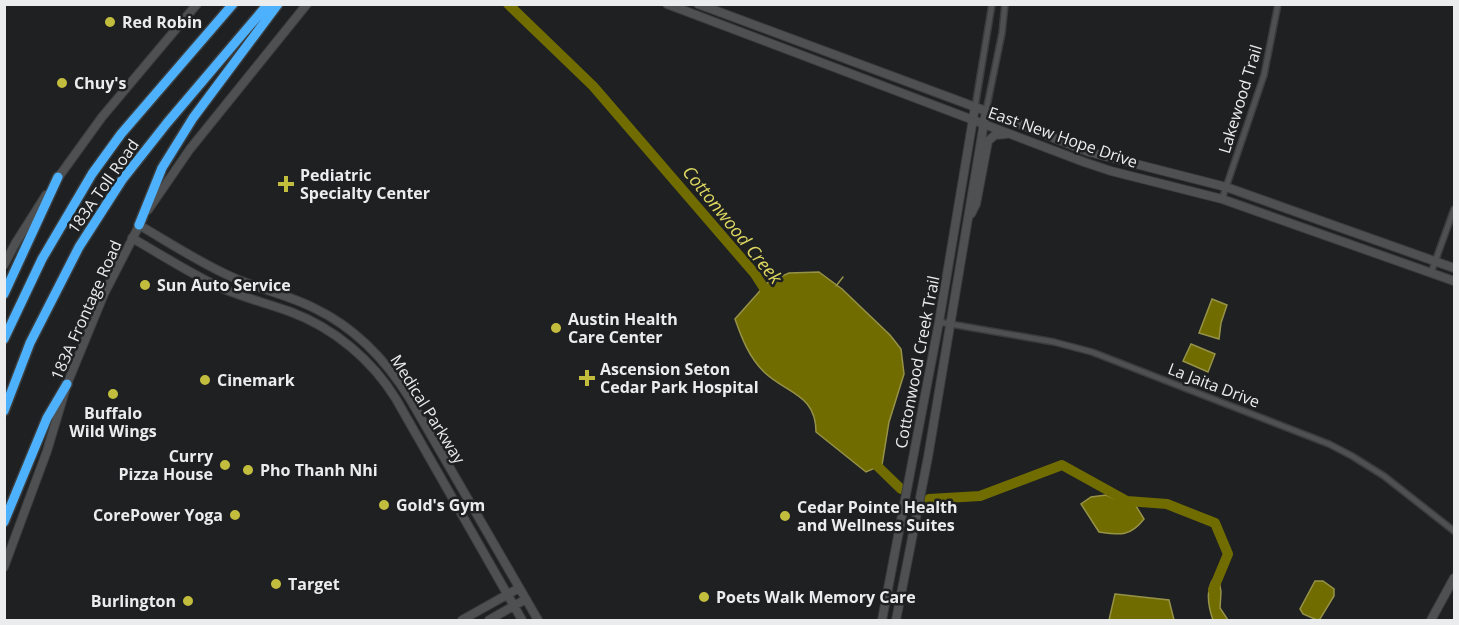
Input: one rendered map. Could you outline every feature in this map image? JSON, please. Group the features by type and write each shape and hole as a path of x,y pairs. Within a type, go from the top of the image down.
{"highway":[{"name":"183A Toll Road","path":"4,339 42,259 92,174 121,135 233,4"},
{"name":"183A Toll Road","path":"4,411 30,343 79,247 122,180 268,4"},
{"path":"139,225 162,168 193,118 278,4"},
{"path":"4,294 58,177"},
{"path":"4,522 47,418 67,384"}],"street":[{"path":"4,266 26,225 102,117 197,4"},
{"name":"183A Frontage Road","path":"4,567 47,451 67,384 104,294 132,238 170,176 190,149 307,4"},
{"name":"East New Hope Drive","path":"667,4 1111,171 1222,199 1455,281"},
{"name":"East New Hope Drive","path":"698,4 1100,155 1226,187 1455,268"},
{"path":"975,107 992,4"},
{"path":"986,111 1002,33 1005,4"},
{"name":"Lakewood Trail","path":"1222,199 1264,75 1278,4"},
{"path":"789,51 798,42"},
{"name":"Cottonwood Creek Trail","path":"882,621 939,322 975,107"},
{"name":"Cottonwood Creek Trail","path":"896,621 928,457 986,111"},
{"path":"967,224 976,204 988,141 995,135 1008,134"},
{"path":"1431,273 1455,209"},
{"name":"Medical Parkway","path":"139,225 231,277 299,301 339,322 375,352 397,378 538,621"},
{"name":"Medical Parkway","path":"132,238 218,286 294,313 329,330 362,357 387,385 522,621"},
{"path":"294,313 299,301"},
{"name":"La Jaita Drive","path":"939,322 1054,342 1092,352 1329,444 1384,476 1455,531"},
{"path":"413,429 423,424"},
{"path":"1431,621 1455,578"},
{"path":"462,621 519,588"},
{"path":"489,621 526,599"}],"shaded area":[{"path":"819,272 842,289 890,335 901,349 904,374 889,422 882,465 866,472 816,432 815,419 806,402 764,372 746,347 735,319 768,282 789,273"},
{"path":"1212,299 1227,305 1219,339 1199,333"},
{"path":"1191,344 1215,354 1208,372 1183,361"},
{"path":"1106,495 1115,499 1133,501 1144,519 1129,532 1113,534 1099,532 1081,504 1091,497"},
{"path":"1218,574 1221,592 1220,608 1228,620 1213,620 1210,608 1209,589"},
{"path":"1315,581 1323,581 1334,589 1334,596 1320,619 1317,620 1303,614 1300,609"},
{"path":"1115,594 1169,600 1174,620 1109,620"}],"waterway":[{"name":"Cottonwood Creek","path":"508,4 593,86 755,274 771,299"},
{"path":"836,286 843,277"},
{"name":"Cottonwood Creek","path":"869,458 901,489"},
{"name":"Cottonwood Creek","path":"929,499 980,496 1062,465 1127,501 1167,504 1215,523 1228,554 1213,590"}],"place":[{"name":"Red Robin","path":"110,22"},
{"name":"Chuy's","path":"62,83"},
{"name":"Pediatric Specialty Center","path":"286,184"},
{"name":"Sun Auto Service","path":"145,285"},
{"name":"Austin Health Care Center","path":"556,328"},
{"name":"Ascension Seton Cedar Park Hospital","path":"587,378"},
{"name":"Cinemark","path":"205,380"},
{"name":"Buffalo Wild Wings","path":"113,394"},
{"name":"Curry Pizza House","path":"225,465"},
{"name":"Pho Thanh Nhi","path":"248,470"},
{"name":"Gold's Gym","path":"384,505"},
{"name":"CorePower Yoga","path":"235,515"},
{"name":"Cedar Pointe Health and Wellness Suites","path":"785,516"},
{"name":"Target","path":"276,584"},
{"name":"Poets Walk Memory Care","path":"704,597"},
{"name":"Burlington","path":"188,601"}]}
